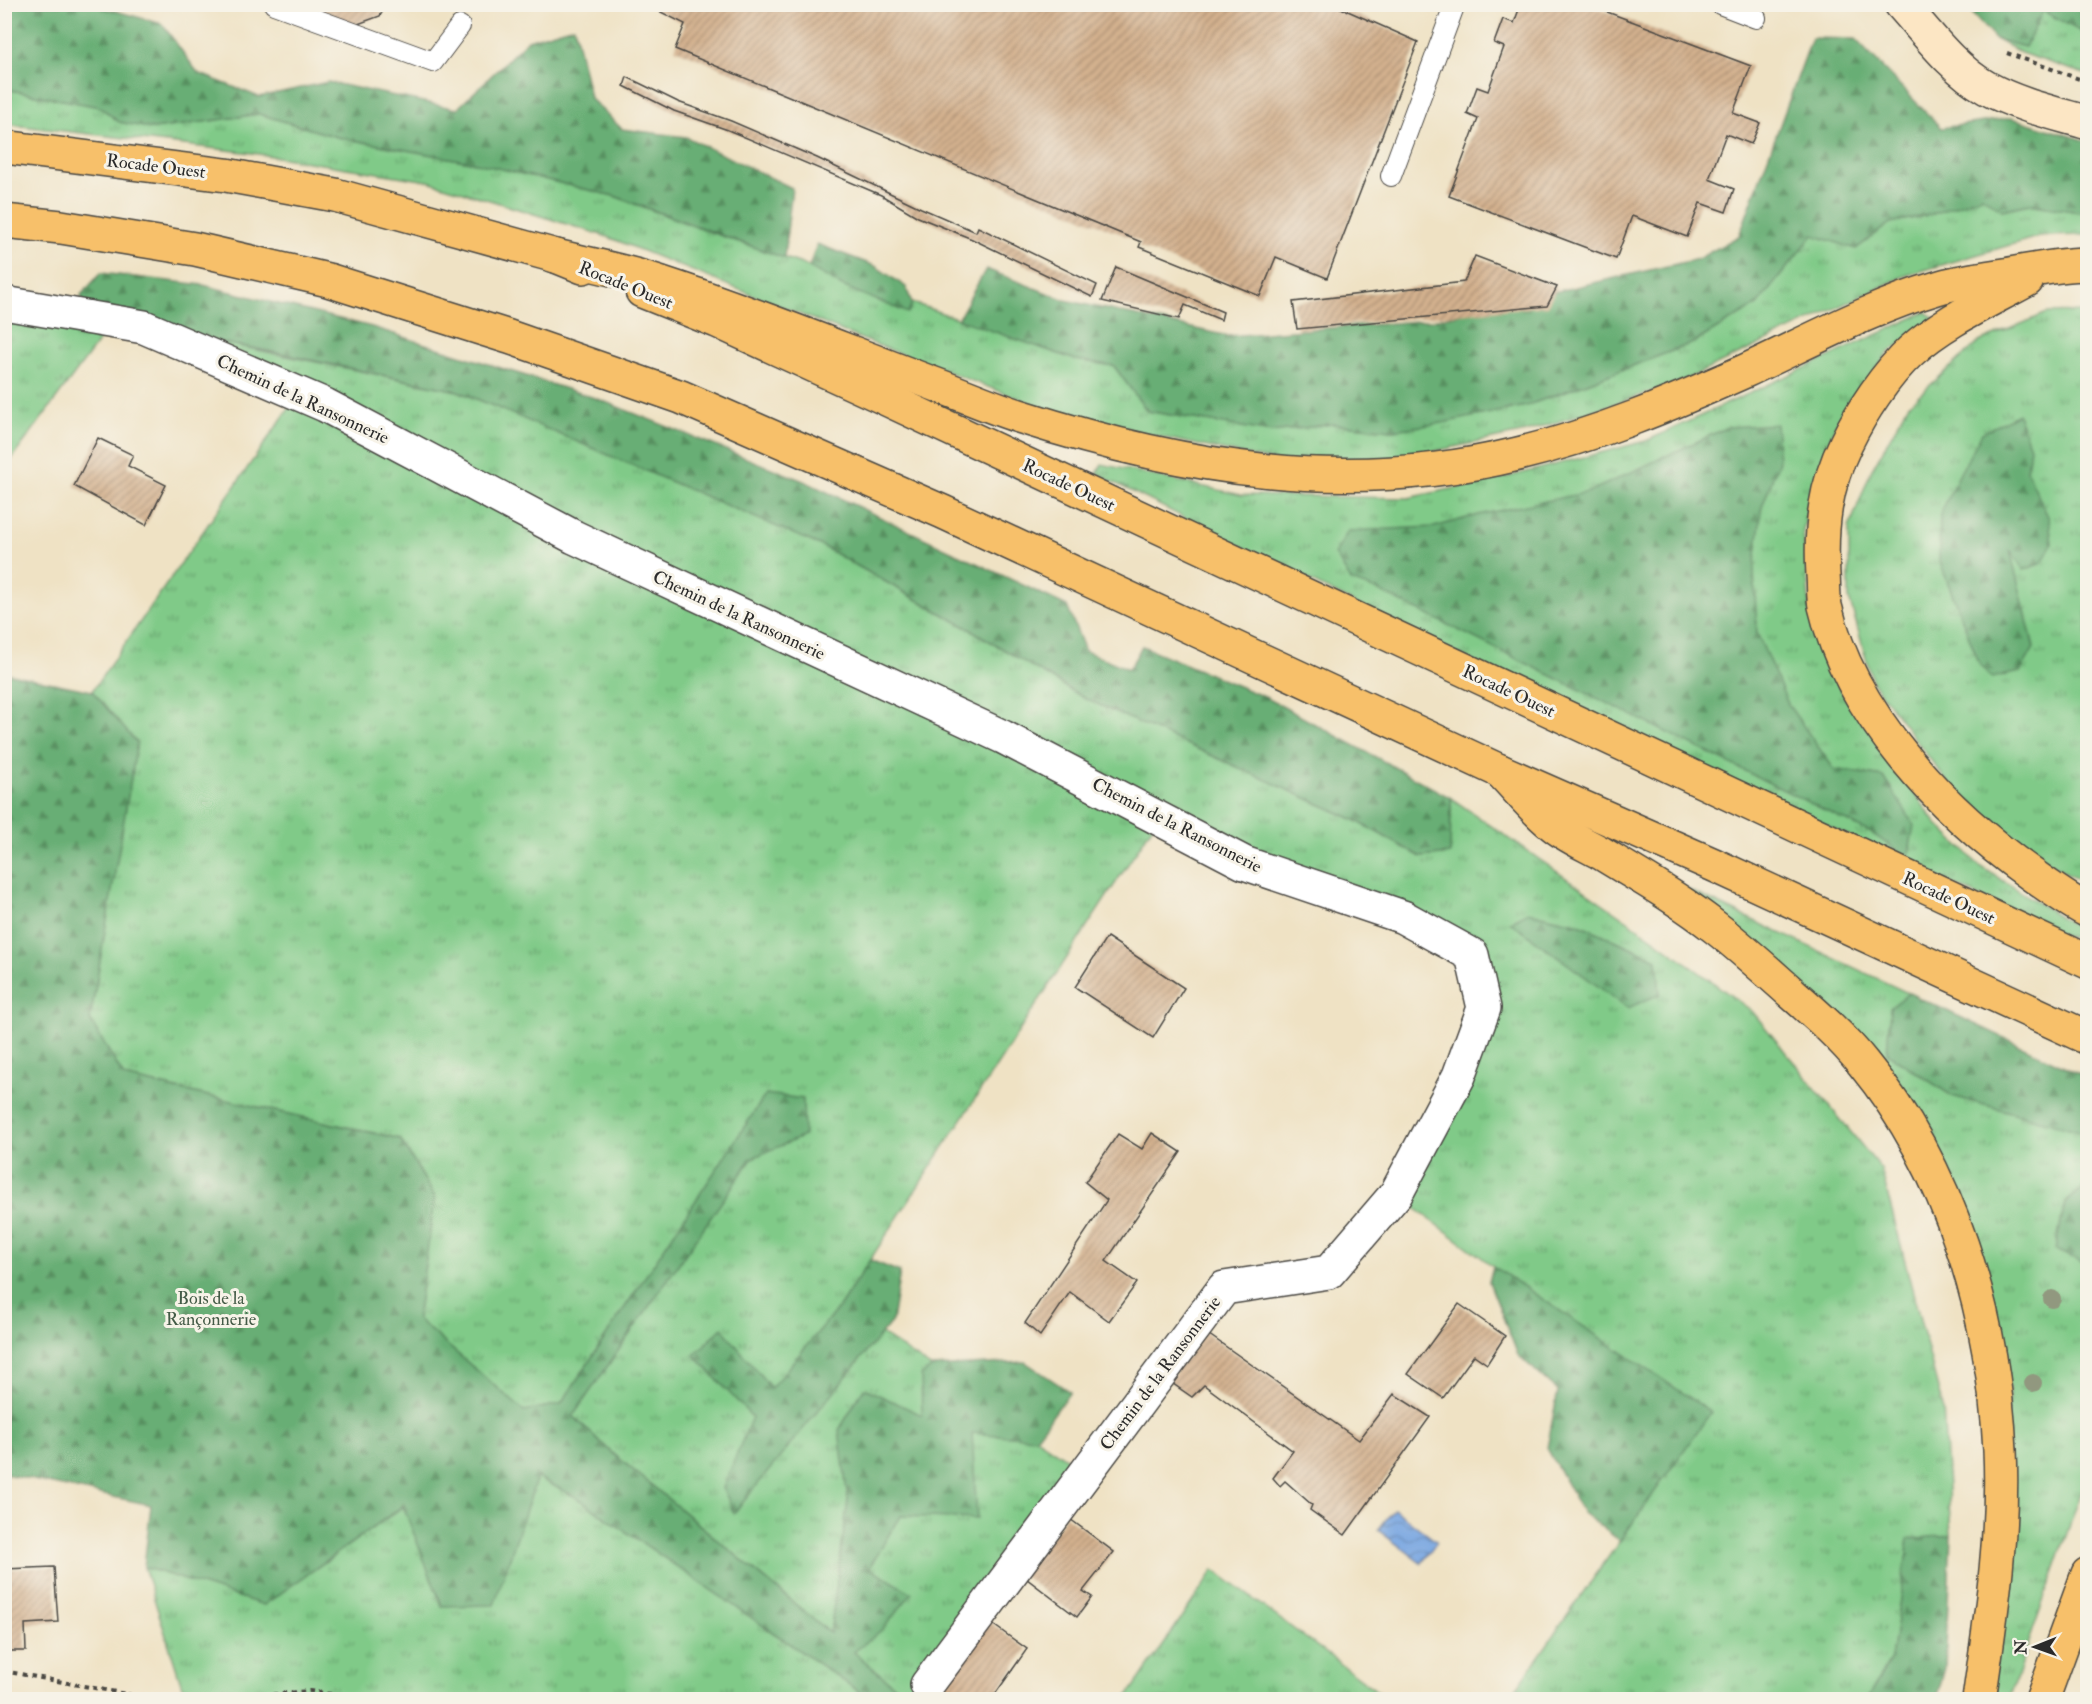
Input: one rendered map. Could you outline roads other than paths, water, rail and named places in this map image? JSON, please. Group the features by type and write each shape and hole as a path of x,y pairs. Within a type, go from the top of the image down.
{"main road":[{"name":"Rocade Ouest","path":"4,147 226,175 335,195 556,256 717,321 835,375 2088,962"},
{"path":"4,221 61,227 195,249 328,280 509,337 681,397 943,512 1500,771 1714,865 2088,1038"},
{"path":"556,256 662,282 1038,422 1172,456 1242,469 1304,475 1376,474 1444,469 1517,454 1590,434 1655,410 1902,299 1941,286 2051,267 2088,264"},
{"path":"2051,267 1946,325 1911,351 1880,387 1856,422 1836,465 1824,507 1821,554 1825,605 1839,651 1863,697 1894,746 1936,794 1996,849 2079,906"},
{"path":"1500,771 1552,824 1638,876 1714,926 1811,1010 1863,1061 1920,1146 1964,1249 1980,1309 1992,1377 1999,1439 1999,1526 1992,1611 1979,1700"},
{"path":"2042,1700 2088,1574"}],"street":[{"path":"1901,4 1957,64 1986,87 2011,99 2088,123"},
{"name":"Chemin de la Ransonnerie","path":"4,303 144,327 326,405 574,537 1003,737 1245,863 1403,917 1472,955 1484,1008 1459,1076 1396,1194 1329,1272 1224,1288 927,1685"}],"lane":[{"path":"274,4 433,62 460,26"},
{"path":"1720,4 1756,18"},
{"path":"1390,176 1455,5"}],"water":[{"path":"1394,1509 1437,1542 1422,1563 1378,1530"}],"park label":[{"name":"Bois de la Rançonnerie","path":"211,1308"}]}
